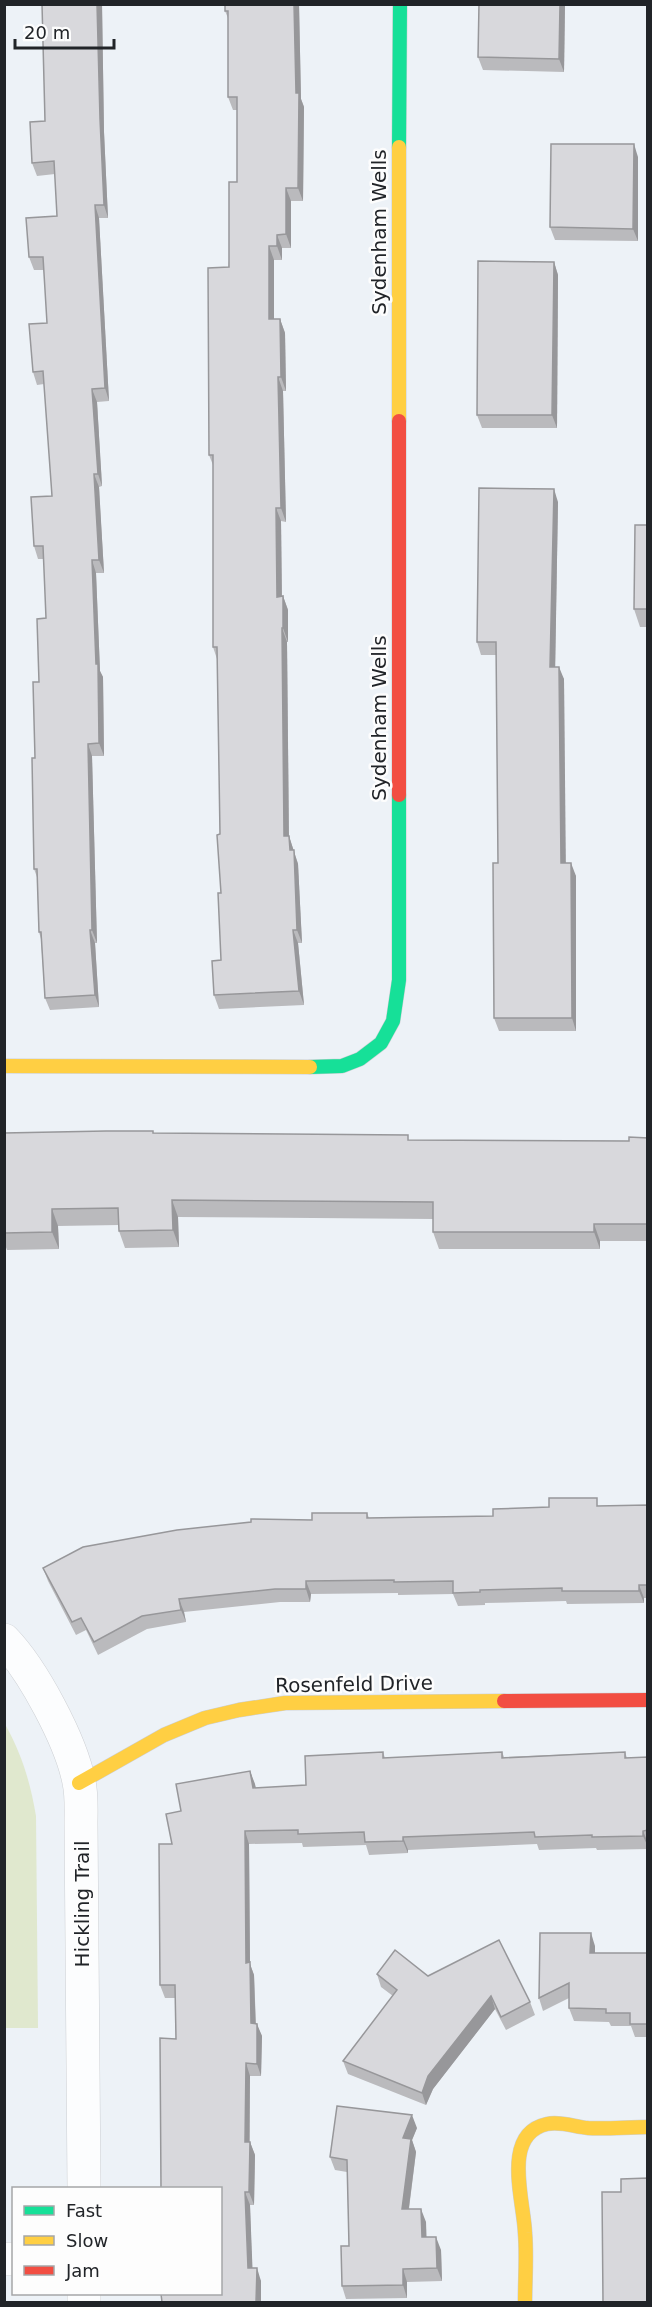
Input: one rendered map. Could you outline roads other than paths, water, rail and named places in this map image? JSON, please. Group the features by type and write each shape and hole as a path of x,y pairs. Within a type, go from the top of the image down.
{"street":[{"name":"Sydenham Wells","path":"4,1066 345,1065 372,1052 389,1034 398,1008 399,980 400,4"},
{"name":"Hickling Trail","path":"4,1640 16,1652 43,1696 67,1745 79,1783 84,2187"},
{"name":"Rosenfeld Drive","path":"79,1783 128,1754 193,1722 235,1710 285,1703 648,1700"},
{"path":"525,2302 525,2224 518,2173 520,2149 526,2138 546,2124 648,2127"}]}
